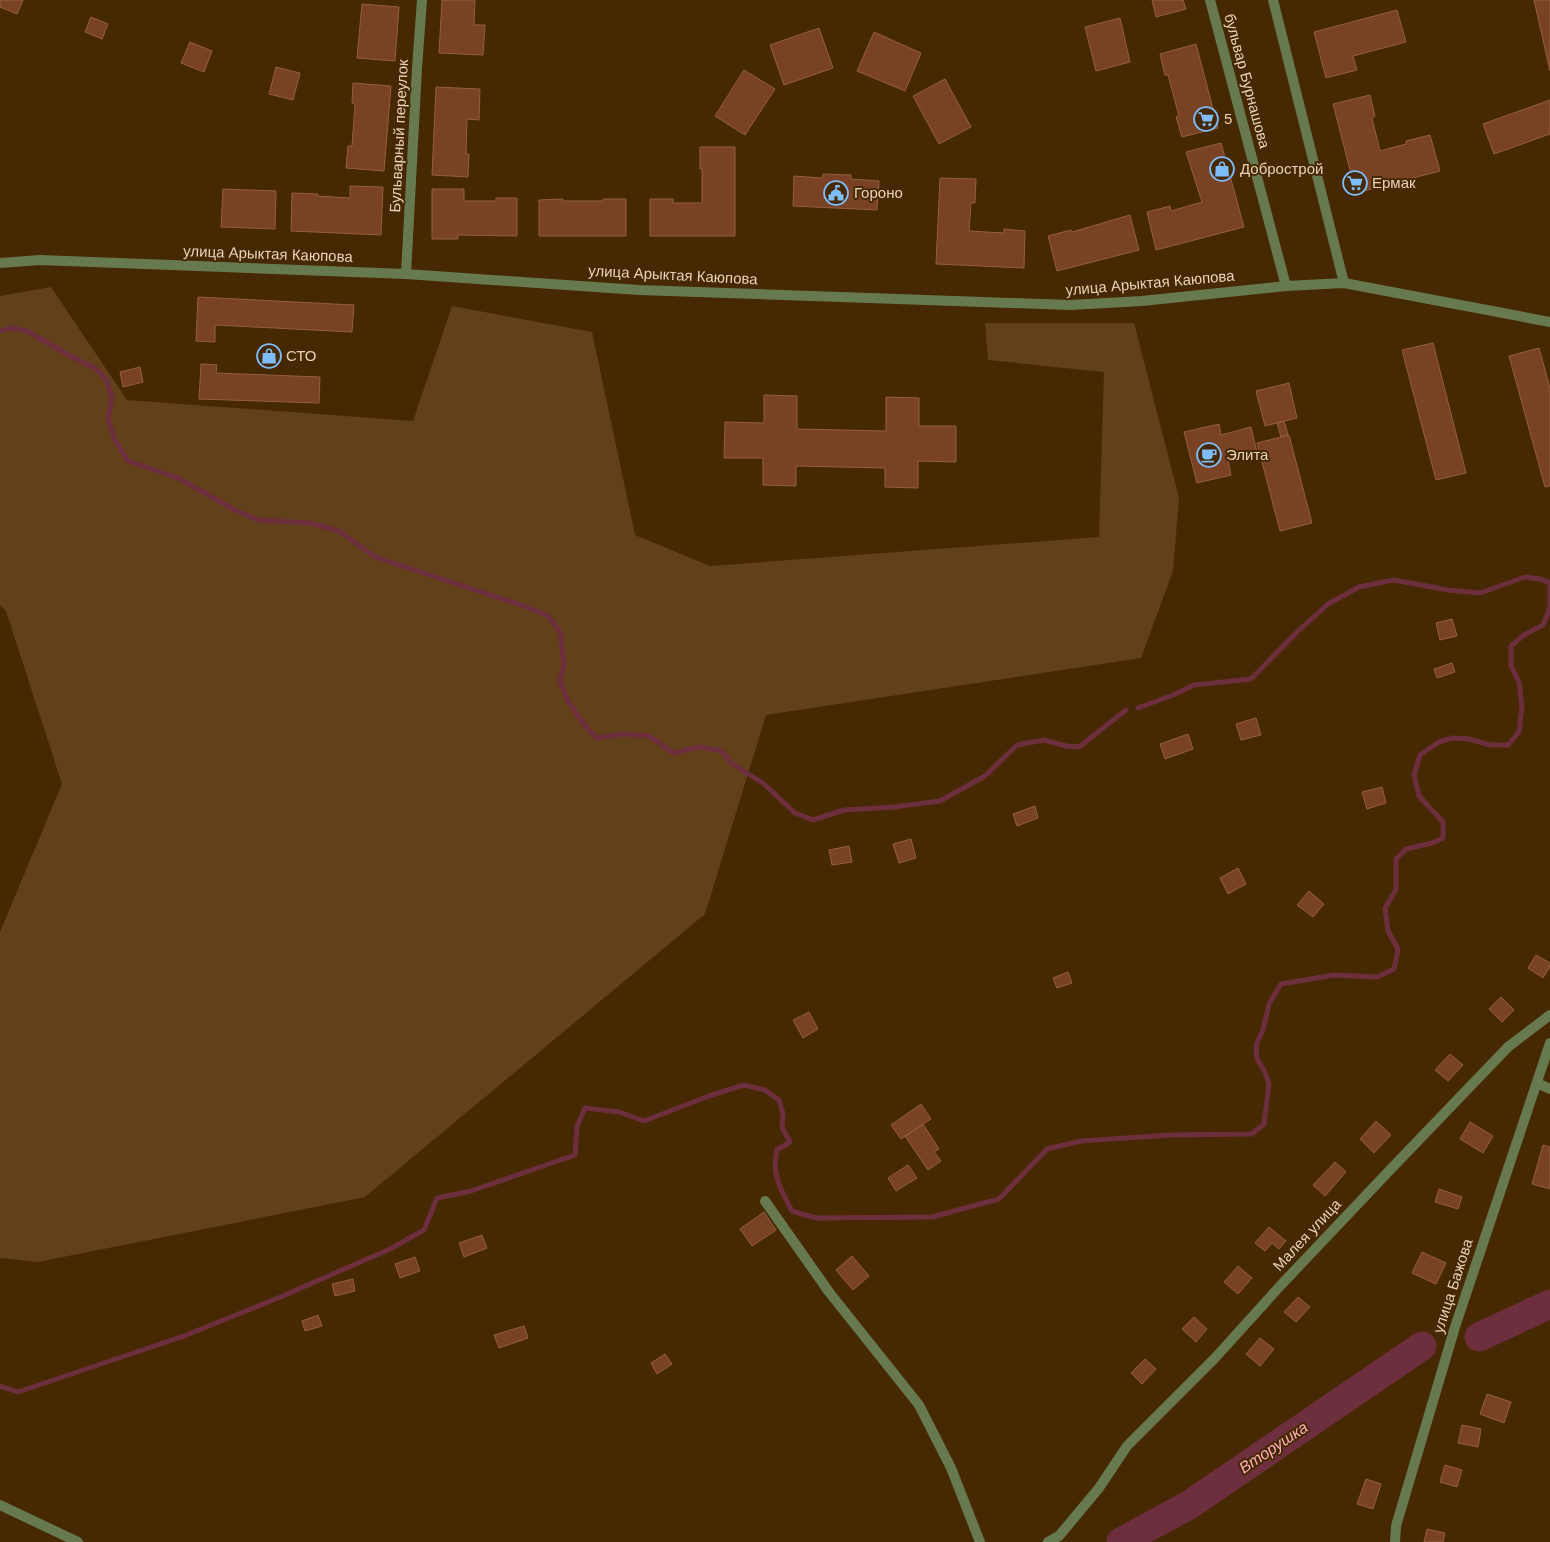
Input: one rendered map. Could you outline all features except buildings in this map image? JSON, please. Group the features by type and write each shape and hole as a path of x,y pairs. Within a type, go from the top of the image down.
{"street":[{"name":"Бульварный переулок","path":"406,274 422,0"},
{"name":"бульвар Бурнашова","path":"1210,0 1286,286"},
{"path":"1273,0 1344,283"},
{"name":"улица Арыктая Каюпова","path":"0,262 40,260 406,274 639,290 1070,305 1142,302 1286,286 1344,283 1550,322"},
{"name":"Малея улица","path":"1048,1542 1059,1536 1099,1488 1128,1446 1215,1358 1389,1170 1508,1047 1550,1015"},
{"name":"улица Бажова","path":"1394,1542 1396,1526 1455,1327 1550,1042"},
{"path":"1537,1083 1550,1089"},
{"path":"765,1201 829,1292 918,1405 951,1468 980,1542"},
{"path":"0,1505 78,1542"}],"shaded area":[{"path":"51,287 127,400 413,421 452,306 592,332 635,535 710,566 1099,537 1104,372 988,360 985,323 1134,323 1179,498 1173,571 1141,658 766,715 705,914 365,1197 38,1262 0,1258 0,932 62,784 6,611 0,605 0,296"}],"waterway":[{"path":"0,331 12,328 27,331 95,368 106,379 112,397 108,419 115,440 128,461 178,478 235,510 258,520 310,523 339,531 375,557 524,606 548,616 560,632 564,664 560,681 568,701 586,727 597,738 623,734 649,736 673,753 700,747 722,751 731,763 764,784 795,813 813,820 844,810 894,807 940,801 985,776 1017,745 1044,740 1066,746 1079,747 1126,710"},
{"path":"0,1386 18,1392 184,1336 278,1298 390,1249 424,1230 437,1198 471,1191 575,1155 577,1126 585,1108 619,1112 644,1121 709,1096 744,1085 765,1090 779,1100 783,1114 782,1127 790,1142 777,1150 775,1167 778,1182 792,1211 816,1218 932,1217 999,1199 1047,1149 1081,1141 1171,1135 1252,1134 1264,1124 1269,1084 1265,1072 1257,1059 1256,1045 1263,1030 1269,1004 1281,984 1334,975 1377,977 1394,969 1398,949 1388,931 1385,908 1396,890 1396,859 1406,849 1432,843 1443,838 1443,822 1419,796 1414,775 1420,755 1439,742 1452,738 1469,739 1490,745 1508,745 1519,732 1522,707 1519,682 1511,666 1511,646 1524,635 1543,625 1550,608 1550,583 1540,579 1525,577 1480,593 1448,590 1394,580 1359,587 1328,604 1297,632 1251,679 1194,685 1138,708"},
{"name":"Вторушка","path":"1479,1337 1550,1304"},
{"name":"Вторушка","path":"1121,1542 1189,1505 1422,1346"}],"place":[{"name":"5","path":"1206,119"},
{"name":"Добрострой","path":"1222,169"},
{"name":"Ермак","path":"1355,183"},
{"name":"Гороно","path":"836,193"},
{"name":"СТО","path":"269,356"},
{"name":"Элита","path":"1209,455"}]}
